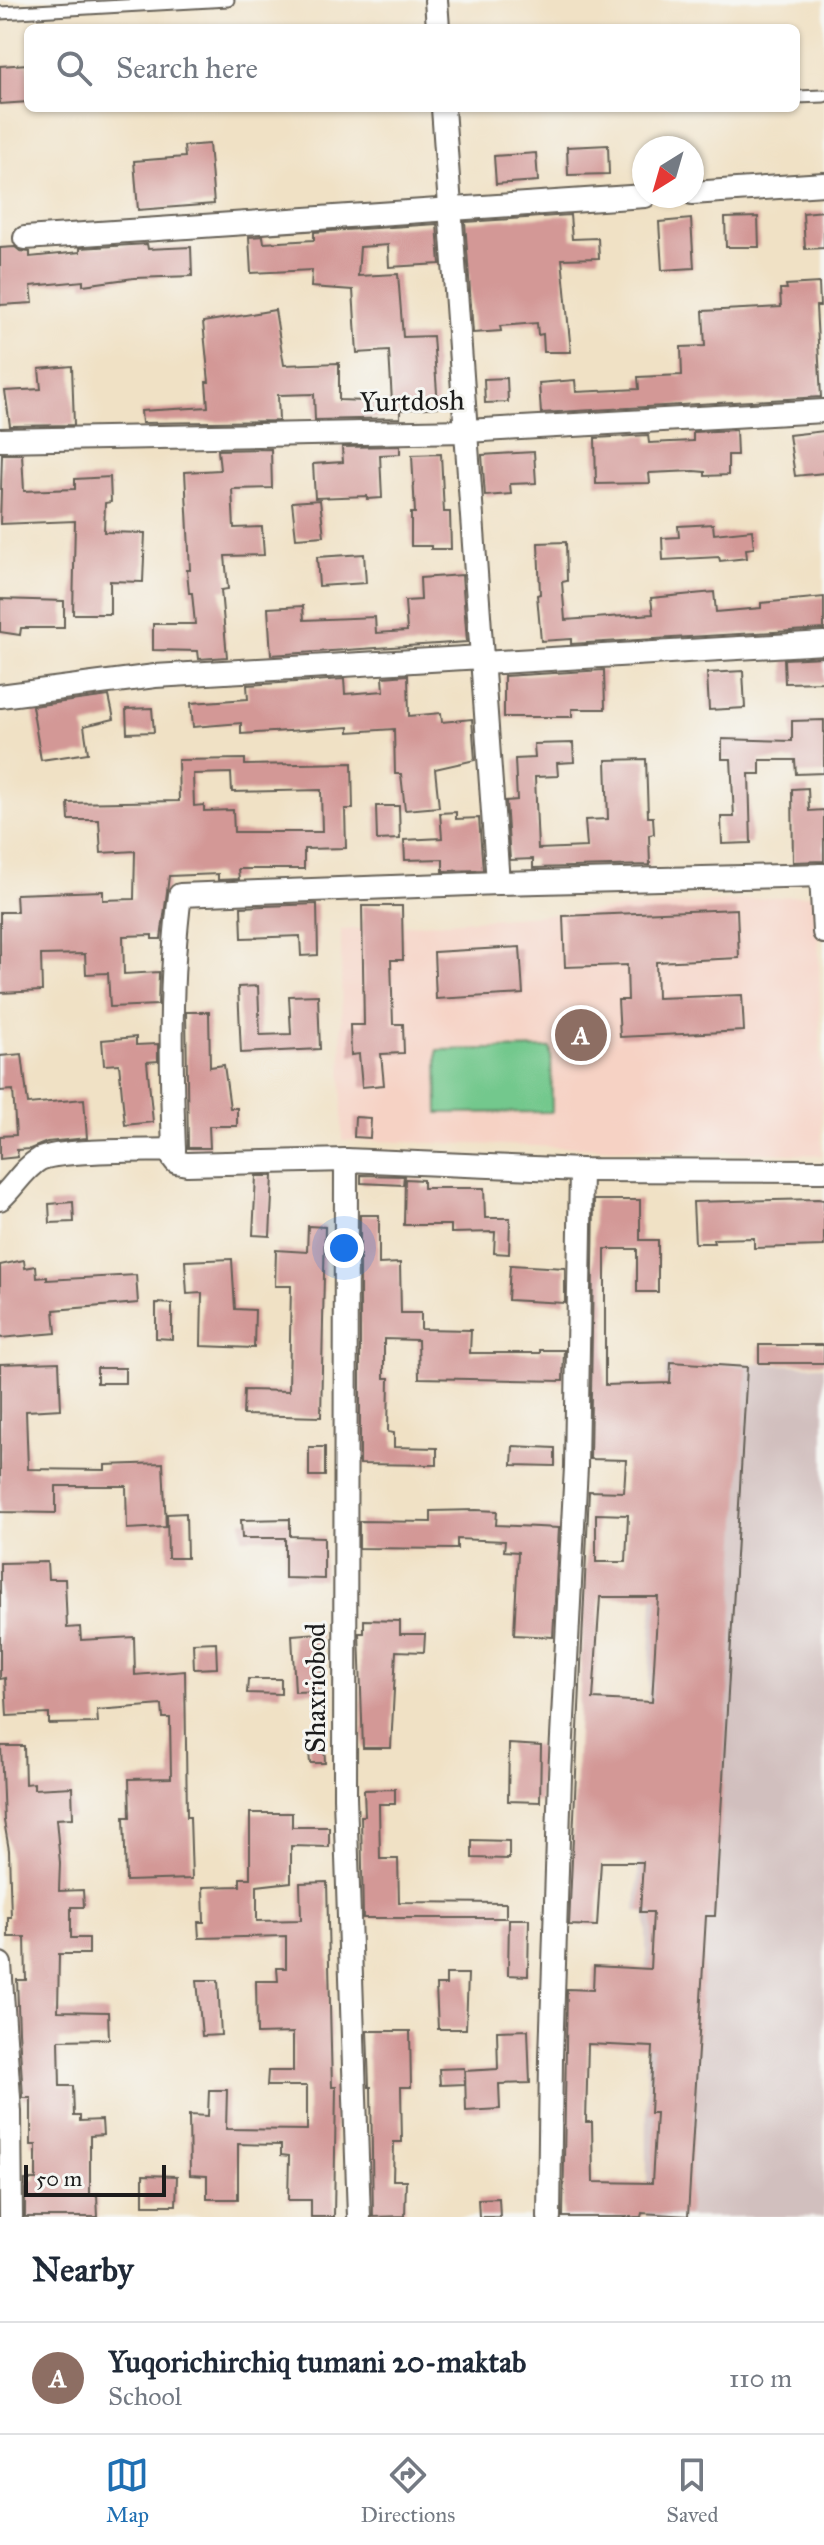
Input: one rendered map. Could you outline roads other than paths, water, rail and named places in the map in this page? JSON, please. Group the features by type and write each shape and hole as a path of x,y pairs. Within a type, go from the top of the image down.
{"street":[{"path":"436,0 438,24"},
{"path":"443,112 498,883"},
{"path":"704,192 824,184"},
{"path":"25,238 632,197"},
{"name":"Yurtdosh","path":"0,440 466,431 824,411"},
{"path":"0,696 155,676 824,643"},
{"path":"824,932 823,875 180,895 175,931 171,1078 173,1158 176,1162 187,1164 346,1160 581,1170 824,1171"},
{"path":"0,1199 42,1158 62,1154 174,1150"},
{"name":"Shaxriobod","path":"346,1160 345,1797 359,2217"},
{"path":"549,2217 560,1776 576,1467 581,1170"},
{"path":"0,1964 11,2217"}],"lane":[{"path":"0,13 228,0"},
{"path":"800,97 824,96"}],"place":[{"name":"Yuqorichirchiq tumani 20-maktab","path":"581,1035"}]}
